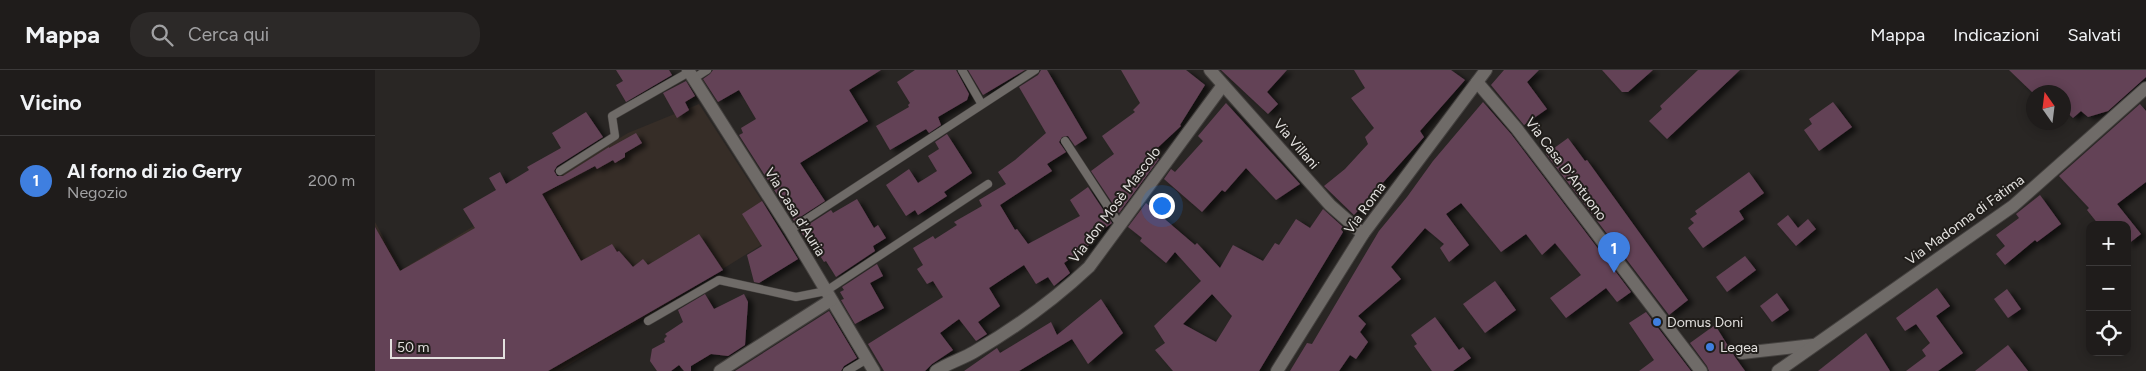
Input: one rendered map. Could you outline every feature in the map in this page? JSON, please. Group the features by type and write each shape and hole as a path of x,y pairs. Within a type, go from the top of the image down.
{"street":[{"name":"Via Villani","path":"1210,70 1329,205 1363,234"},
{"name":"Via Roma","path":"1277,371 1363,234 1486,70"},
{"name":"Via Casa d'Auria","path":"690,74 790,230 874,371"},
{"name":"Via Casa D'Antuono","path":"1477,82 1517,129 1701,371"},
{"name":"Via don Mosè Mascolo","path":"936,371 949,362 971,354 988,344 1068,288 1089,267 1223,85"},
{"name":"Via Madonna di Fatima","path":"1778,371 2013,206 2146,88"},
{"path":"720,371 829,295"},
{"name":"Via Madonna di Fatima","path":"1741,353 1816,345"}],"lane":[{"path":"560,171 615,136 612,116 690,74 707,70"},
{"path":"962,70 981,103"},
{"path":"790,230 981,103 1035,70"},
{"path":"1065,141 1121,225"},
{"path":"648,321 719,280 796,297 829,295 988,184"},
{"path":"847,371 867,359"}],"shaded area":[{"path":"699,104 782,232 559,371 375,371 375,222 401,270 628,133"}],"building":[{"path":"616,70 669,70 672,75 626,102 616,85 623,81"},
{"path":"713,70 881,70 849,90 868,121 800,163 825,201 794,221 739,135 743,133 741,128 756,119 739,90 718,102 703,79"},
{"path":"915,70 956,70 969,94 967,100 938,117 941,125 929,133 926,129 890,150 876,126 909,107 910,103 897,82"},
{"path":"968,70 1025,70 983,95"},
{"path":"1041,70 1047,70 1087,138 1075,146 1068,136 1062,137 1059,142 1066,152 1047,164 1052,171 1000,205 1015,230 1017,229 1028,244 1080,216 1070,200 1088,187 1112,223 1090,239 1092,243 1064,263 1070,273 1054,286 1048,277 1036,284 1024,265 989,288 1000,306 978,322 987,334 976,341 959,319 940,333 953,350 925,371 884,371 868,344 943,297 933,281 927,284 917,269 923,265 913,248 933,236 935,239 957,225 954,222 982,206 979,200 1006,184 998,172 1046,133 1019,87 1038,75"},
{"path":"1121,70 1186,70 1205,85 1181,126 1152,153 1159,159 1119,213 1091,171 1114,154 1102,136 1135,112 1133,110 1140,103"},
{"path":"1221,70 1287,70 1267,92 1278,104 1268,114"},
{"path":"1354,70 1451,70 1465,80 1420,131 1424,137 1354,215 1324,186 1345,169 1368,144 1365,137 1374,128 1351,98 1365,88"},
{"path":"1504,70 1539,70 1527,82 1547,109 1524,125 1491,85"},
{"path":"1602,70 1653,70 1628,92 1622,92"},
{"path":"1698,70 1740,70 1667,139 1649,121 1662,109 1660,106"},
{"path":"2009,70 2146,70 2146,77 2108,111 2088,117 2081,111 2073,118 2071,116 2071,85 2026,86"},
{"path":"686,81 695,96 685,102 689,110 677,118 663,93"},
{"path":"1483,102 1511,134 1631,292 1617,302 1606,288 1566,318 1550,298 1581,275 1555,243 1542,255 1526,234 1501,252 1461,203 1446,214 1469,245 1449,262 1440,248 1444,244 1425,228 1391,267 1401,279 1358,316 1366,324 1360,332 1368,342 1356,359 1350,355 1339,371 1290,371 1307,343 1312,344 1379,231 1433,161"},
{"path":"1833,102 1852,127 1819,151 1804,130 1812,124 1809,119"},
{"path":"1226,103 1300,184 1276,200 1246,168 1225,192 1222,190 1202,212 1164,179 1171,169 1175,172 1203,141 1198,136"},
{"path":"2140,104 2146,111 2146,182 2117,204 2131,221 2096,221 2087,210 2089,208 2059,176"},
{"path":"586,112 603,137 557,166 554,171 557,176 563,176 609,147 636,133 642,143 625,153 625,157 615,163 613,160 597,169 595,166 542,194 581,261 612,244 617,252 619,251 633,267 643,259 648,265 699,234 723,270 548,371 375,371 375,227 400,271 475,228 463,209 496,190 489,178 500,172 506,184 529,170 527,167 561,148 552,133"},
{"path":"947,134 972,173 944,192 947,196 918,215 915,210 906,216 886,185 909,169 918,183 937,171 928,156 939,149 935,142"},
{"path":"1568,138 1585,161 1587,160 1688,300 1669,315 1546,154"},
{"path":"1749,172 1764,193 1739,211 1744,219 1703,248 1688,228 1694,223 1690,219 1697,214 1695,211"},
{"path":"2040,195 2061,224 2037,242 2035,240 2005,265 1996,254 2005,246 1996,235 2019,218 2016,214"},
{"path":"857,199 874,228 878,225 886,238 873,246 875,251 836,277 815,248 812,250 800,230 831,210 833,213"},
{"path":"762,201 798,259 759,283 754,282 747,255 762,246 742,214"},
{"path":"1146,203 1195,245 1197,243 1220,268 1233,245 1263,261 1275,243 1279,245 1296,219 1310,228 1323,209 1343,227 1341,229 1343,232 1259,371 1173,371 1155,350 1165,343 1154,326 1201,281 1175,252 1166,263 1140,241 1142,238 1128,227","holes":["1212,294 1232,316 1216,342 1183,324"]},
{"path":"1788,215 1798,228 1808,219 1816,229 1796,246 1777,224"},
{"path":"2131,222 2141,234 2131,242"},
{"path":"1745,256 1756,270 1727,292 1716,277"},
{"path":"877,264 883,276 870,283 884,308 855,324 841,300 844,299 840,292 844,290 842,287"},
{"path":"1495,281 1516,310 1485,333 1463,304"},
{"path":"1937,288 1950,306 1936,316 1963,353 1938,371 1906,371 1926,356 1922,350 1930,343 1916,324 1905,331 1896,318"},
{"path":"2007,289 2021,309 2008,318 1994,299"},
{"path":"1777,293 1789,310 1772,322 1760,306"},
{"path":"705,294 714,309 744,294 748,302 745,345 728,356 711,354 691,366 691,371 684,371 679,365 671,371 657,371 650,361 652,349 665,342 664,339 667,336 665,334 683,322 678,310"},
{"path":"1101,299 1123,333 1088,364 1072,339 1019,371 964,371 997,348 1000,353 1051,322 1057,335"},
{"path":"829,311 857,358 844,366 841,371 735,371"},
{"path":"1646,312 1691,371 1639,371 1654,360 1629,323"},
{"path":"1435,317 1459,350 1463,347 1471,358 1453,371 1432,371 1414,346 1417,344 1411,335"},
{"name":"Legea","path":"1715,325 1745,371 1709,371 1690,343"},
{"path":"1866,333 1890,371 1818,371"},
{"path":"2008,345 2028,371 1975,371"}],"place":[{"name":"Al forno di zio Gerry","path":"1614,273"},
{"name":"Domus Doni","path":"1657,322"},
{"name":"Legea","path":"1710,347"}]}
